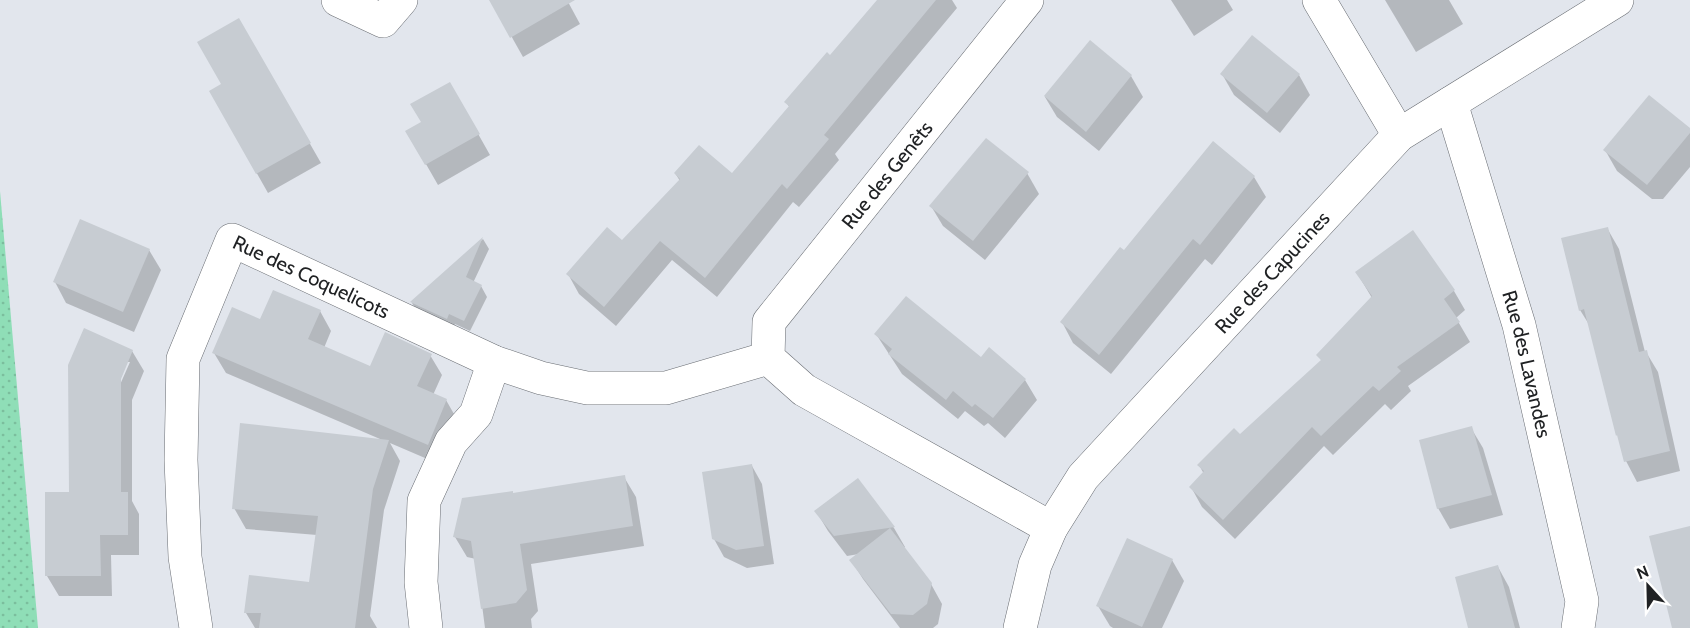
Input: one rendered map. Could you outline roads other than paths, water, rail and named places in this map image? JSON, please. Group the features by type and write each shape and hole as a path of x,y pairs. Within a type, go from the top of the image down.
{"street":[{"path":"338,0 383,21 401,0"},
{"name":"Rue des Genêts","path":"768,358 769,322 1026,0"},
{"path":"1319,0 1399,135"},
{"name":"Rue des Capucines","path":"1020,628 1035,565 1051,528 1083,477 1399,135 1617,0"},
{"name":"Rue des Lavandes","path":"1452,102 1519,325 1582,601 1578,628"},
{"name":"Rue des Coquelicots","path":"196,628 185,557 180,460 183,359 232,240 494,362"},
{"path":"426,628 421,582 424,501 451,442 477,414 494,362 541,378 587,388 666,388 768,358 804,390 1051,528"}]}
